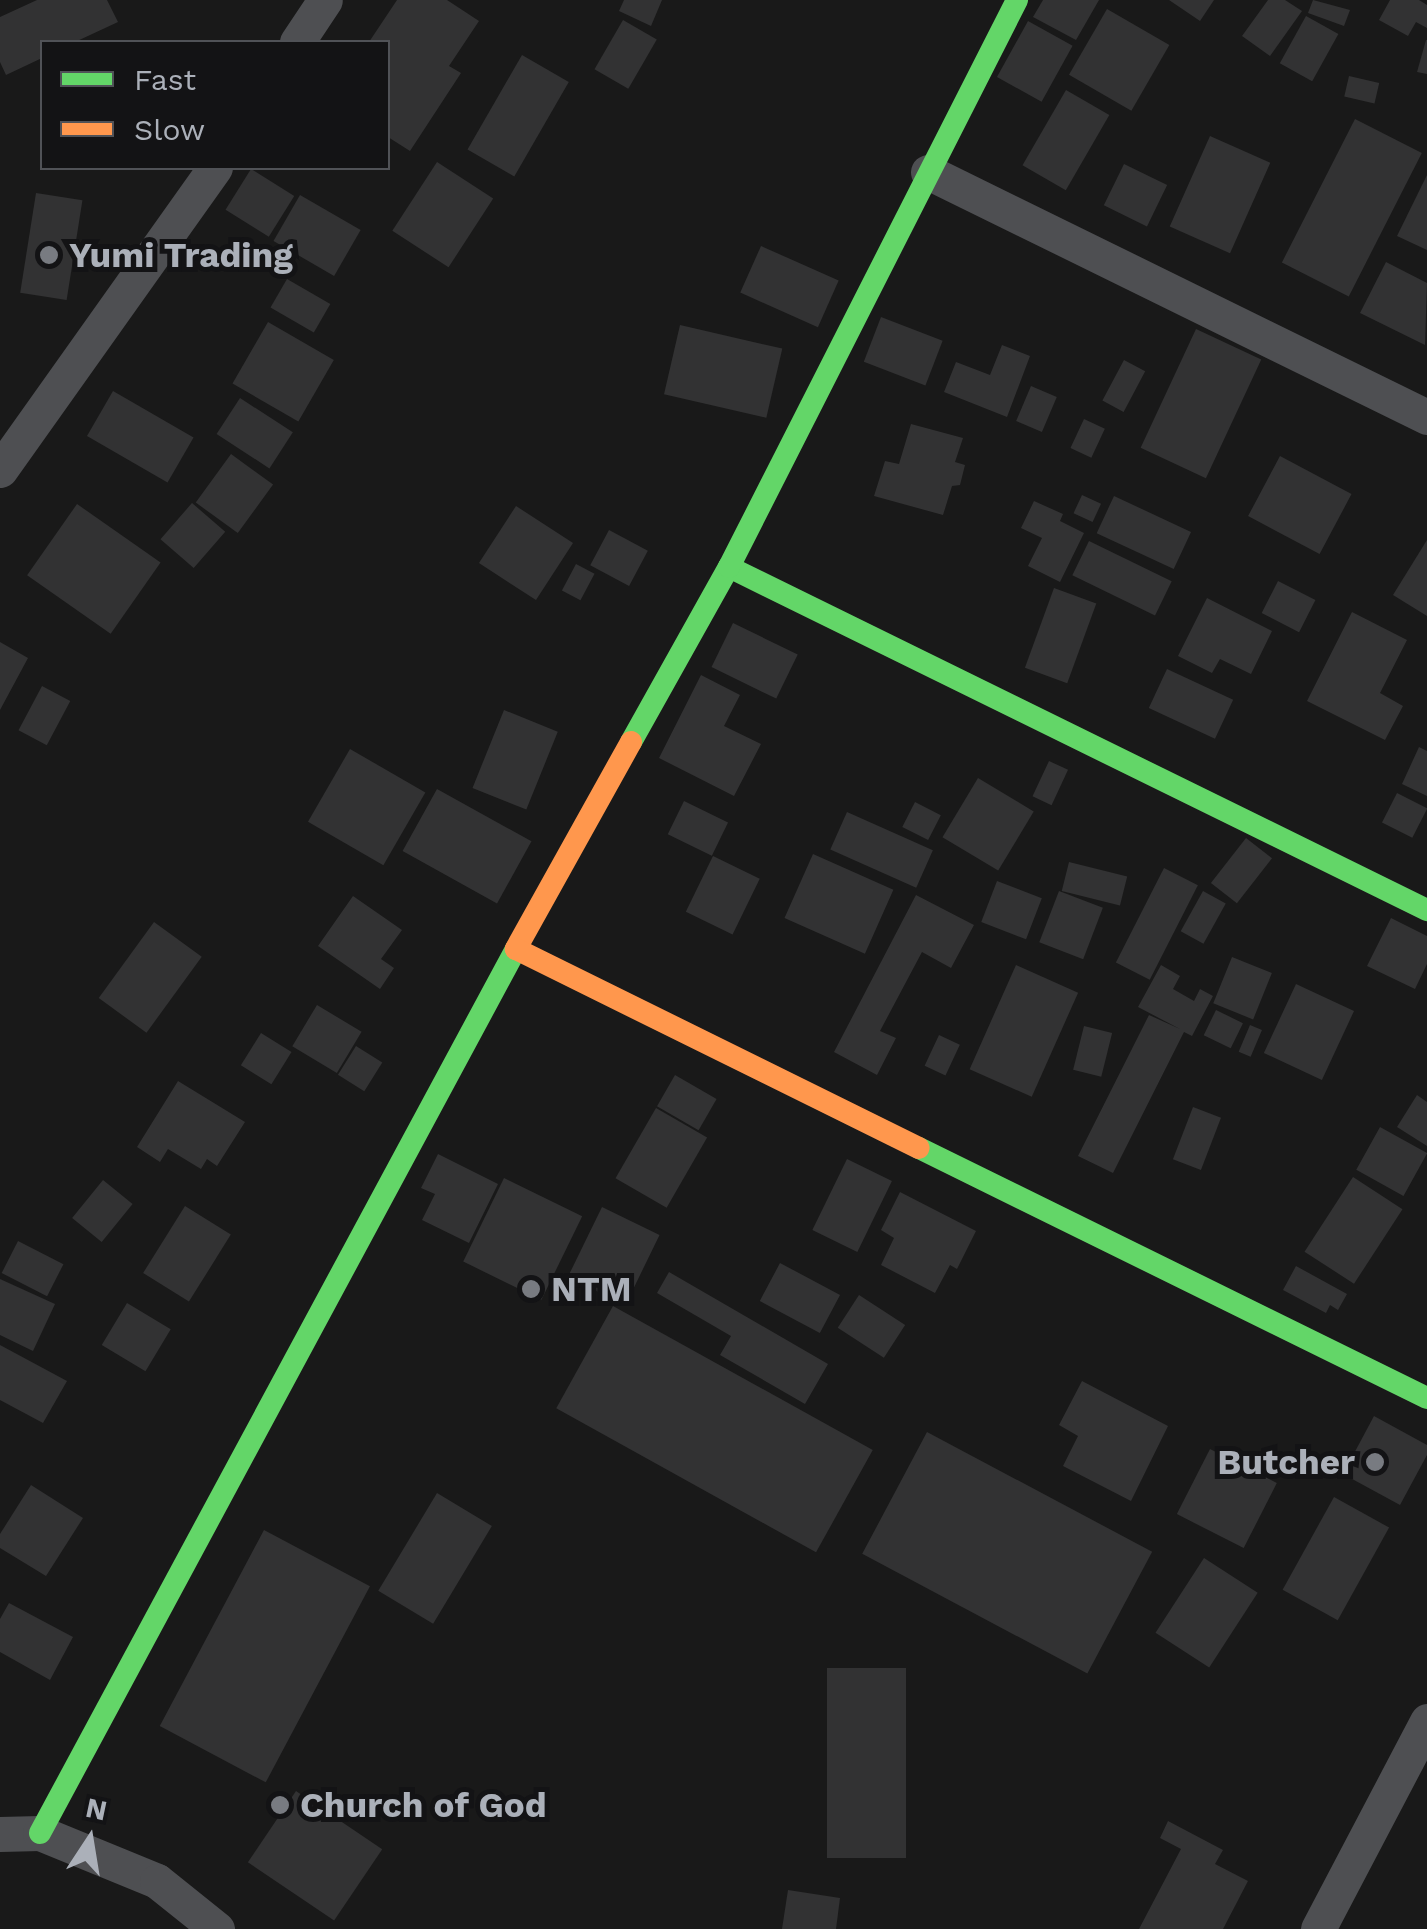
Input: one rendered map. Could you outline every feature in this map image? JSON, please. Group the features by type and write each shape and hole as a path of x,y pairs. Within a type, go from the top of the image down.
{"street":[{"path":"298,40 324,0"},
{"path":"40,1832 516,950 729,567 1016,0"},
{"path":"2,457 214,170"},
{"path":"928,172 1427,417"},
{"path":"729,567 1427,910"},
{"path":"516,950 1427,1398"},
{"path":"1318,1929 1427,1721"},
{"path":"0,1834 40,1832 157,1881 217,1929"}],"building":[{"path":"37,0 107,0 118,22 79,40 40,40 40,59 6,75 0,62 0,17"},
{"path":"397,0 447,0 479,21 449,66 461,73 410,151 390,138 390,40 370,40"},
{"path":"624,0 662,0 651,26 619,11"},
{"path":"1043,0 1099,0 1076,40 1033,17"},
{"path":"1169,0 1214,0 1200,21"},
{"path":"1268,0 1285,0 1302,11 1270,56 1242,36"},
{"path":"1313,0 1350,10 1344,26 1308,13"},
{"path":"1390,0 1419,0 1427,5 1427,28 1416,22 1408,36 1379,20"},
{"path":"1107,9 1169,45 1131,111 1069,75"},
{"path":"1306,16 1338,34 1312,81 1280,63"},
{"path":"623,20 657,40 628,89 594,69"},
{"path":"1028,21 1073,46 1042,102 997,77"},
{"path":"1427,40 1427,74 1417,72"},
{"path":"522,55 569,82 514,176 468,149"},
{"path":"1349,76 1379,83 1374,103 1344,96"},
{"path":"1066,90 1109,115 1066,190 1022,165"},
{"path":"1355,119 1422,153 1349,297 1282,262"},
{"path":"1210,136 1270,163 1230,253 1170,226"},
{"path":"437,162 493,198 449,267 392,231"},
{"path":"1124,164 1167,185 1147,226 1104,205"},
{"path":"250,170 294,196 269,237 226,210"},
{"path":"1427,175 1427,250 1397,236"},
{"path":"36,193 82,200 67,300 20,293"},
{"path":"300,195 361,230 334,276 274,241"},
{"path":"761,246 839,281 818,327 740,293"},
{"path":"1386,262 1427,283 1425,345 1360,313"},
{"path":"287,279 330,304 314,333 270,308"},
{"path":"881,317 943,341 925,385 864,362"},
{"path":"268,322 334,360 298,421 232,383"},
{"path":"680,325 782,349 766,418 664,394"},
{"path":"1196,329 1261,359 1206,478 1141,448"},
{"path":"1002,345 1030,356 1007,417 944,392 956,362 990,375"},
{"path":"1124,360 1145,371 1124,412 1102,401"},
{"path":"1031,386 1057,397 1042,432 1016,421"},
{"path":"113,391 194,438 168,483 87,436"},
{"path":"240,398 293,432 269,468 217,434"},
{"path":"1084,419 1105,429 1091,458 1070,448"},
{"path":"911,424 963,438 955,462 965,465 960,485 952,486 943,515 874,496 885,461 899,464"},
{"path":"231,454 273,485 238,533 196,503"},
{"path":"1280,456 1352,494 1320,554 1248,516"},
{"path":"1082,495 1101,504 1093,522 1074,513"},
{"path":"1114,496 1191,532 1174,569 1097,533"},
{"path":"1034,501 1063,514 1060,521 1084,533 1060,582 1028,566 1042,538 1021,528"},
{"path":"192,503 225,532 194,568 161,539"},
{"path":"77,504 161,563 111,634 27,575"},
{"path":"516,506 573,543 536,600 479,563"},
{"path":"609,530 648,551 629,586 590,565"},
{"path":"1427,540 1427,616 1393,595"},
{"path":"1089,541 1172,581 1155,615 1072,575"},
{"path":"576,564 595,574 580,600 562,590"},
{"path":"1278,581 1315,600 1299,632 1262,613"},
{"path":"1054,588 1096,603 1067,683 1025,668"},
{"path":"1207,598 1272,631 1251,674 1220,659 1212,673 1178,656"},
{"path":"1352,612 1407,640 1380,693 1403,706 1385,740 1307,701"},
{"path":"733,623 798,655 776,699 712,667"},
{"path":"0,642 28,658 0,710"},
{"path":"1167,669 1233,700 1215,739 1149,708"},
{"path":"701,675 740,695 724,726 761,744 734,796 659,758"},
{"path":"42,686 70,701 47,745 19,730"},
{"path":"504,710 558,732 526,810 473,788"},
{"path":"1419,747 1427,751 1427,796 1402,784"},
{"path":"350,749 425,792 383,865 308,822"},
{"path":"1049,761 1068,770 1052,805 1033,796"},
{"path":"978,778 1034,811 998,871 942,837"},
{"path":"437,789 531,841 497,903 403,851"},
{"path":"1397,793 1427,808 1412,838 1382,822"},
{"path":"684,801 728,822 712,856 668,834"},
{"path":"915,802 941,815 928,840 902,827"},
{"path":"847,812 933,850 916,888 830,849"},
{"path":"1246,838 1272,858 1237,903 1211,883"},
{"path":"813,854 893,890 865,954 785,918"},
{"path":"713,856 760,879 733,935 686,912"},
{"path":"1069,862 1127,877 1120,906 1062,891"},
{"path":"1164,868 1198,885 1150,980 1116,962"},
{"path":"997,881 1042,898 1026,939 981,922"},
{"path":"1059,891 1103,908 1083,959 1039,942"},
{"path":"1203,891 1226,904 1203,944 1181,931"},
{"path":"916,895 974,925 951,968 922,952 880,1031 896,1038 877,1075 834,1052"},
{"path":"353,896 402,930 381,959 394,968 380,989 318,946"},
{"path":"1391,918 1427,936 1427,964 1415,989 1367,966"},
{"path":"154,922 202,957 146,1033 99,998"},
{"path":"1232,957 1272,973 1253,1019 1213,1003"},
{"path":"1016,965 1078,993 1032,1097 970,1069"},
{"path":"1161,965 1180,976 1173,989 1194,1001 1200,989 1213,996 1192,1036 1184,1032 1113,1173 1078,1156 1149,1015 1180,1029 1138,1007"},
{"path":"1296,984 1354,1011 1322,1080 1264,1053"},
{"path":"317,1005 362,1032 337,1073 292,1046"},
{"path":"1216,1010 1243,1023 1231,1048 1204,1035"},
{"path":"1250,1025 1262,1030 1251,1057 1239,1052"},
{"path":"1084,1026 1112,1033 1101,1077 1073,1070"},
{"path":"261,1033 292,1052 271,1084 241,1065"},
{"path":"939,1035 960,1045 945,1076 925,1066"},
{"path":"356,1046 382,1062 364,1091 338,1075"},
{"path":"675,1075 717,1099 699,1130 657,1106"},
{"path":"178,1081 245,1122 217,1166 207,1159 201,1169 168,1149 160,1162 137,1147"},
{"path":"1417,1095 1427,1102 1427,1146 1397,1127"},
{"path":"1193,1107 1221,1118 1201,1170 1173,1159"},
{"path":"656,1108 707,1138 667,1208 616,1178"},
{"path":"1380,1127 1427,1153 1403,1196 1356,1170"},
{"path":"438,1154 498,1184 469,1243 422,1220 435,1194 421,1188"},
{"path":"847,1159 892,1181 857,1252 812,1230"},
{"path":"1353,1177 1402,1209 1354,1284 1305,1252"},
{"path":"504,1178 582,1216 541,1300 463,1262"},
{"path":"103,1180 133,1204 102,1242 72,1218"},
{"path":"900,1192 976,1231 957,1269 950,1265 935,1293 881,1265 894,1238 881,1230"},
{"path":"185,1206 231,1235 189,1302 143,1273"},
{"path":"602,1207 660,1235 625,1305 568,1277"},
{"path":"18,1241 63,1264 47,1296 2,1273"},
{"path":"780,1263 840,1295 820,1333 760,1301"},
{"path":"1296,1266 1347,1294 1338,1310 1330,1305 1326,1313 1283,1290"},
{"path":"669,1272 828,1364 805,1404 720,1355 731,1336 657,1293"},
{"path":"0,1279 55,1304 33,1351 0,1335"},
{"path":"859,1295 905,1325 884,1358 838,1328"},
{"path":"127,1303 171,1329 145,1371 102,1345"},
{"path":"613,1306 873,1450 816,1552 556,1408"},
{"path":"0,1345 67,1381 43,1423 0,1400"},
{"path":"1082,1381 1168,1426 1131,1501 1063,1466 1078,1436 1059,1425"},
{"path":"1374,1416 1427,1445 1427,1455 1400,1505 1343,1474"},
{"path":"927,1432 1152,1552 1087,1674 862,1554"},
{"path":"1210,1449 1277,1483 1244,1548 1177,1514"},
{"path":"31,1485 83,1518 46,1576 0,1548 0,1534"},
{"path":"437,1493 492,1526 433,1624 378,1591"},
{"path":"1334,1497 1389,1528 1338,1620 1283,1590"},
{"path":"264,1530 370,1586 266,1782 160,1726"},
{"path":"1204,1558 1258,1593 1209,1667 1156,1633"},
{"path":"9,1603 73,1637 50,1680 0,1652 0,1619"},
{"path":"827,1668 906,1668 906,1858 827,1858"},
{"path":"296,1791 382,1849 334,1920 248,1862"},
{"path":"1168,1821 1223,1850 1215,1864 1248,1881 1223,1929 1139,1929 1181,1849 1160,1838"},
{"path":"788,1890 840,1898 836,1929 782,1929"}],"traffic: fast":[{"path":"631,742 729,567 1017,0"},
{"path":"729,567 1427,910"},
{"path":"40,1833 516,949"},
{"path":"919,1148 1427,1398"}],"traffic: slow":[{"path":"631,742 516,949 919,1148"}],"place":[{"name":"Yumi Trading","path":"49,255"},
{"name":"NTM","path":"531,1289"},
{"name":"Butcher","path":"1375,1462"},
{"name":"Church of God","path":"280,1805"}]}
